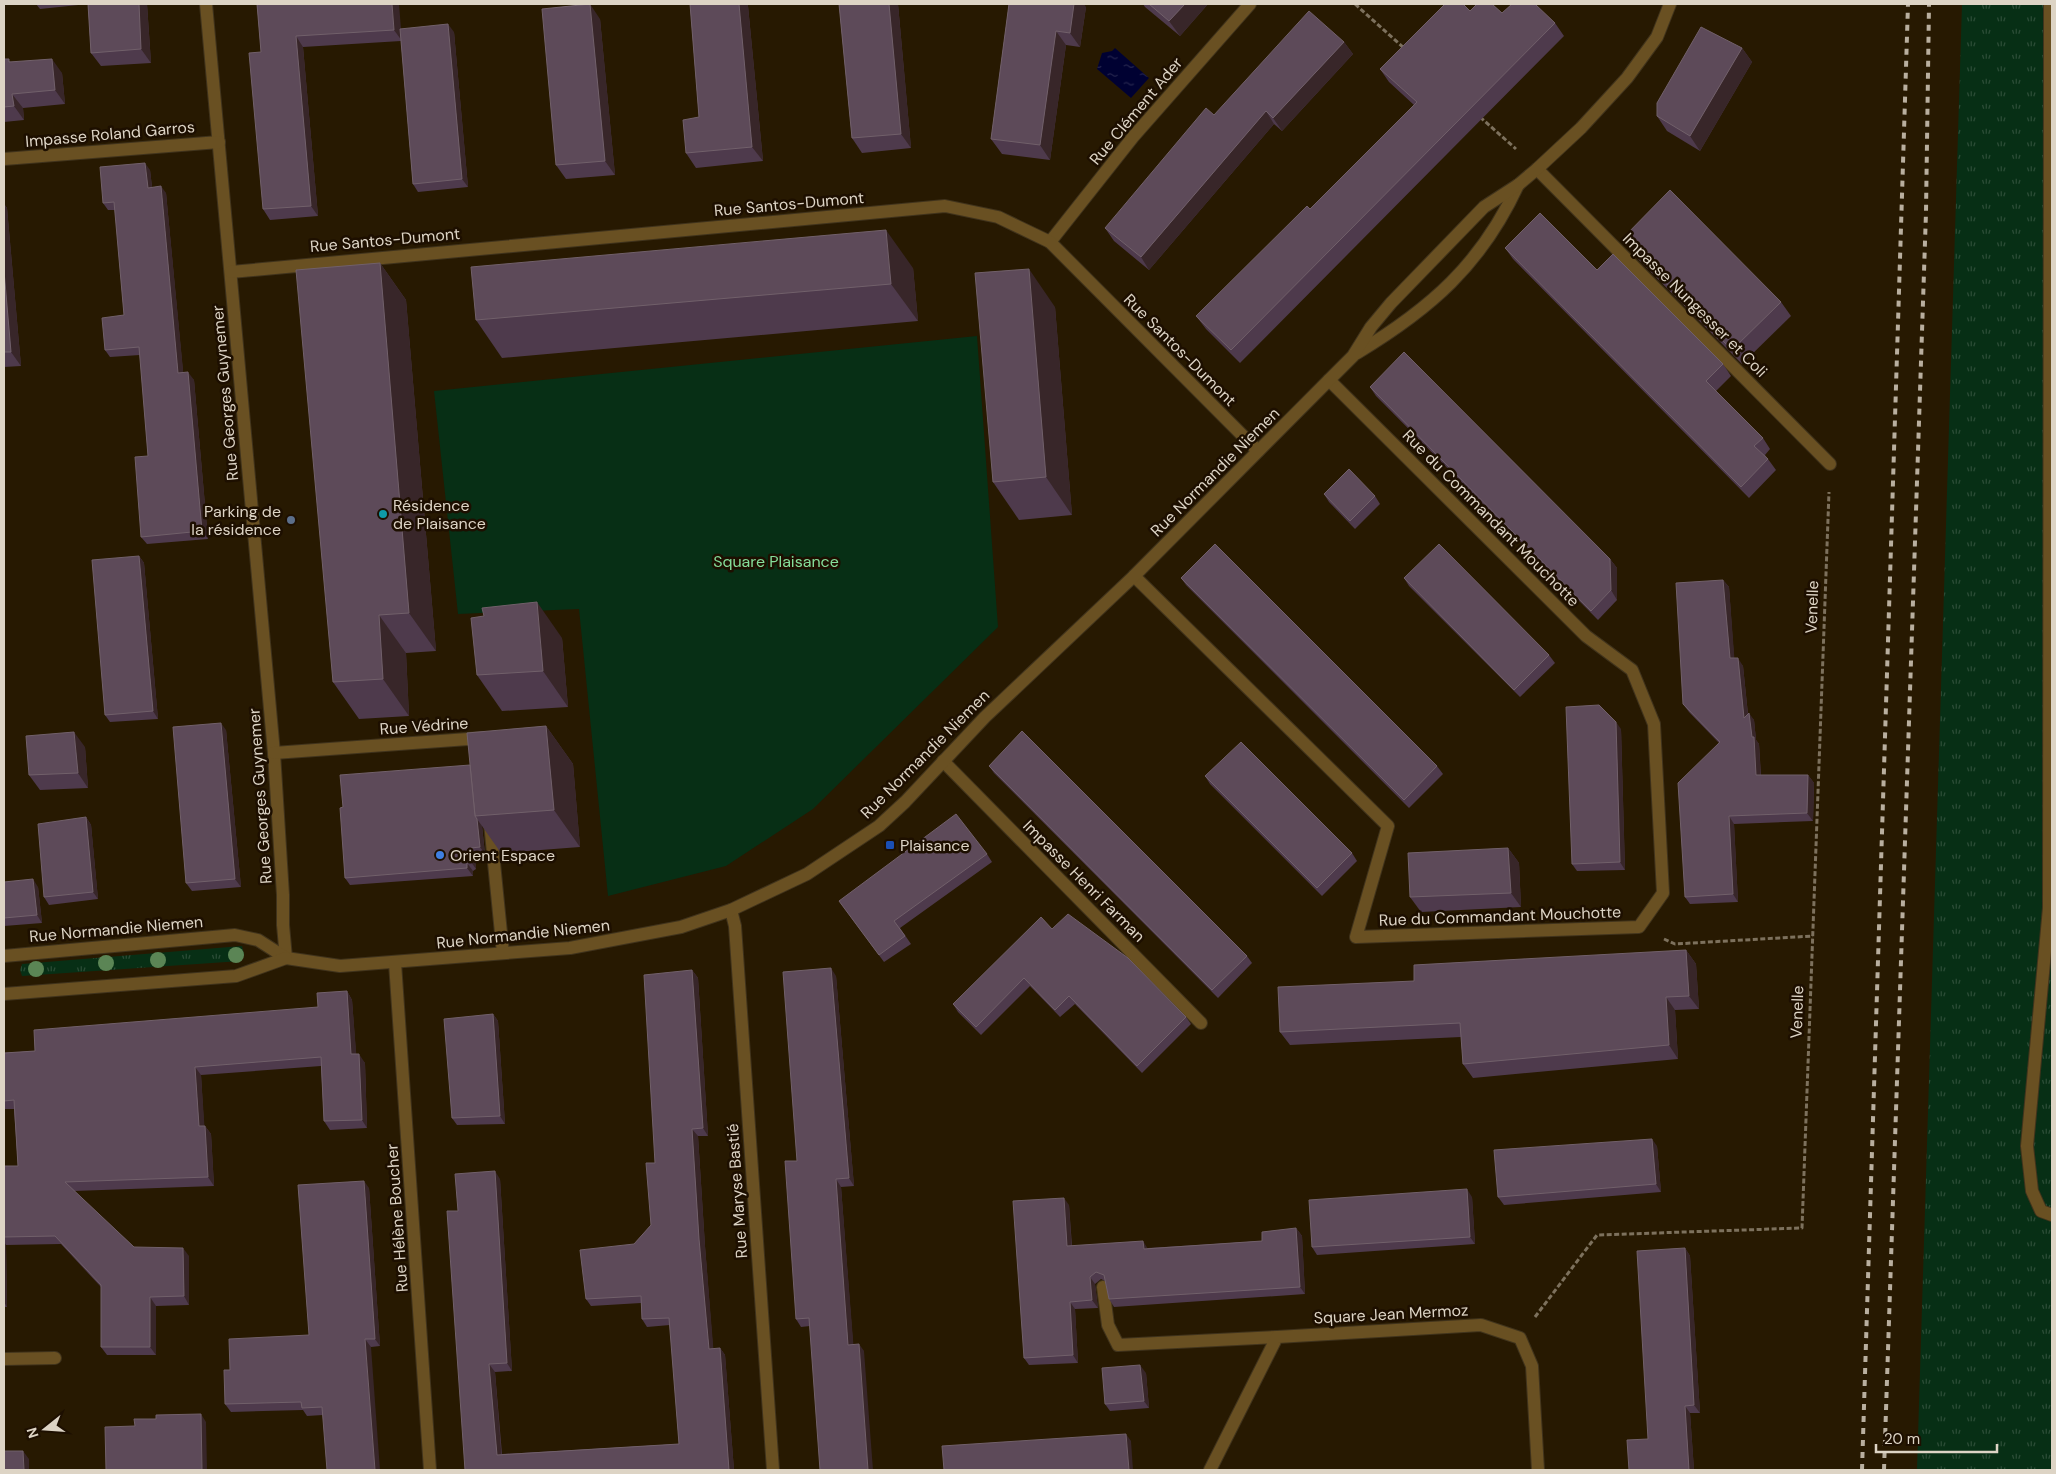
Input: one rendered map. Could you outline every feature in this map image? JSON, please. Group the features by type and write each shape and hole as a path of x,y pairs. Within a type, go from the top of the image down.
{"street":[{"name":"Rue Georges Guynemer","path":"206,4 274,753 286,958"},
{"name":"Rue Clément Ader","path":"1050,242 1133,137 1250,4"},
{"name":"Rue Normandie Niemen","path":"1353,356 1371,327 1391,303 1484,207 1518,185 1537,169 1581,128 1627,78 1657,37 1670,4"},
{"path":"2050,4 2049,908 2027,1146 2032,1192 2041,1211 2052,1215"},
{"name":"Impasse Roland Garros","path":"4,159 219,142"},
{"name":"Impasse Nungesser et Coli","path":"1537,169 1830,464"},
{"name":"Rue Normandie Niemen","path":"4,956 235,935 258,940 286,958 340,966 570,948 630,938 681,926 731,910 807,874 843,852 879,826 905,802 985,717 1134,576 1353,356 1436,298 1457,278 1474,259 1494,231 1518,185"},
{"name":"Rue Santos-Dumont","path":"231,272 945,206 998,217 1050,242 1258,451"},
{"name":"Rue du Commandant Mouchotte","path":"1134,576 1388,826 1356,937 1639,927 1663,893 1654,724 1632,670 1586,636 1329,380"},
{"name":"Rue Védrine","path":"274,753 482,738 483,758"},
{"name":"Impasse Henri Farman","path":"943,761 1202,1023"},
{"path":"488,807 503,953"},
{"name":"Rue Maryse Bastié","path":"731,910 735,926 773,1470"},
{"name":"Rue Normandie Niemen","path":"4,994 236,976 286,958"},
{"name":"Rue Hélène Boucher","path":"395,963 430,1470"},
{"name":"Square Jean Mermoz","path":"1103,1287 1108,1325 1118,1346 1481,1325 1520,1338"},
{"path":"1210,1470 1277,1337"},
{"path":"1520,1338 1532,1366 1538,1470"},
{"path":"4,1359 55,1358"}],"path":[{"path":"1355,4 1406,50"},
{"path":"1479,116 1537,169"},
{"name":"Venelle","path":"1520,1338 1597,1235 1802,1228 1830,464"},
{"path":"1639,927 1675,944 1812,936"}],"green space":[{"path":"1962,4 2052,4 2052,1470 1917,1470"},
{"name":"Square Plaisance","path":"977,336 998,627 813,809 726,866 608,896 579,609 458,614 434,391"},
{"path":"242,946 244,954 241,961 22,976 20,970 22,964"}],"water":[{"path":"1115,48 1149,78 1131,98 1097,69 1102,53 1112,51"}],"building":[{"path":"88,4 139,4 141,49 91,53"},
{"path":"257,4 392,4 394,30 296,36 311,206 263,209 249,53 261,52"},
{"path":"590,4 605,161 556,165 542,9"},
{"path":"690,4 739,4 752,147 686,153 683,120 699,117"},
{"path":"839,4 889,4 901,134 852,138"},
{"path":"1009,4 1074,4 1070,33 1056,31 1040,145 991,139"},
{"path":"1149,4 1185,4 1169,21"},
{"path":"1445,4 1463,4 1470,11 1477,4 1492,4 1502,13 1512,4 1535,4 1555,23 1231,350 1196,316 1307,206 1310,209 1417,102 1380,69"},
{"path":"1309,11 1344,42 1273,118 1266,111 1141,257 1105,228 1206,108 1214,115"},
{"path":"448,24 462,179 413,184 400,29"},
{"path":"1701,27 1742,48 1690,136 1657,116 1657,103"},
{"path":"4,59 9,59 9,62 52,59 55,90 12,94 14,106 4,107"},
{"path":"145,163 148,188 161,186 178,373 188,372 202,531 141,537 135,457 148,456 139,347 105,350 102,318 124,315 114,202 103,203 100,167"},
{"path":"1670,190 1781,302 1732,350 1622,239"},
{"path":"1540,213 1597,270 1613,254 1723,364 1706,381 1763,438 1754,446 1768,459 1741,487 1505,248"},
{"path":"886,230 891,284 476,320 471,267"},
{"name":"Résidence de Plaisance","path":"380,263 409,613 379,615 383,679 333,682 296,270"},
{"path":"1029,269 1046,477 993,482 975,273"},
{"path":"4,271 11,352 4,352"},
{"path":"1404,352 1610,559 1611,590 1591,611 1370,387"},
{"path":"1349,469 1375,496 1350,521 1324,494"},
{"path":"1215,544 1437,766 1404,800 1181,578"},
{"path":"1439,544 1549,655 1514,690 1404,578"},
{"path":"139,556 153,711 105,715 92,560"},
{"path":"1723,580 1730,658 1738,658 1744,718 1749,713 1752,737 1754,737 1756,775 1808,775 1807,813 1729,816 1733,894 1685,897 1678,783 1720,742 1683,704 1676,583"},
{"path":"537,602 543,671 477,675 471,618 484,616 482,608"},
{"path":"1599,705 1616,722 1620,862 1572,864 1566,707"},
{"path":"221,723 235,879 186,883 173,727"},
{"path":"546,726 554,810 475,816 467,733"},
{"path":"1022,731 1247,956 1212,990 989,766"},
{"path":"74,732 78,773 29,775 26,736"},
{"path":"1241,742 1352,853 1317,888 1205,776"},
{"path":"470,765 480,847 471,848 471,862 467,863 467,868 345,878 340,808 343,807 340,775"},
{"path":"956,814 987,854 894,921 905,936 879,955 839,901"},
{"path":"86,817 93,892 44,897 38,824"},
{"path":"1508,848 1511,893 1410,897 1408,853"},
{"path":"33,879 37,915 4,918 4,882"},
{"path":"1068,914 1128,958 1186,1017 1137,1066 1069,996 1055,1010 1024,978 976,1027 953,1004 1041,917 1052,929"},
{"path":"1686,950 1689,996 1666,997 1669,1045 1463,1064 1460,1023 1280,1032 1278,987 1414,981 1414,965"},
{"path":"831,968 849,1178 836,1179 848,1345 859,1344 868,1470 820,1470 809,1318 796,1319 785,1161 797,1161 783,972"},
{"path":"692,970 703,1128 692,1129 699,1239 709,1349 720,1348 729,1470 465,1470 447,1211 458,1211 455,1174 495,1171 507,1363 489,1364 497,1455 679,1444 669,1318 642,1319 641,1296 586,1299 580,1250 634,1244 651,1225 646,1163 655,1163 644,975"},
{"path":"347,991 351,1054 359,1054 362,1120 324,1121 321,1057 195,1067 199,1126 205,1126 208,1177 65,1182 134,1247 183,1248 184,1296 150,1297 150,1347 101,1347 101,1285 55,1236 4,1237 4,1166 18,1166 14,1100 4,1101 4,1053 35,1051 34,1030 318,1007 317,993"},
{"path":"493,1014 500,1116 452,1118 444,1019"},
{"path":"1652,1139 1656,1184 1498,1197 1494,1150"},
{"path":"364,1181 375,1339 365,1339 375,1470 327,1470 322,1407 302,1408 301,1402 225,1404 224,1370 230,1370 229,1339 309,1335 298,1185"},
{"path":"1467,1189 1470,1237 1312,1247 1309,1200"},
{"path":"1064,1198 1067,1246 1143,1241 1144,1249 1262,1241 1262,1232 1296,1228 1300,1287 1109,1299 1104,1275 1096,1272 1090,1277 1092,1300 1070,1302 1073,1355 1024,1358 1013,1201"},
{"path":"1685,1248 1694,1405 1685,1406 1689,1470 1629,1470 1627,1440 1648,1439 1637,1251"},
{"path":"1140,1365 1144,1401 1105,1404 1102,1368"},
{"path":"201,1414 202,1470 106,1470 105,1427 135,1426 134,1419 156,1419 156,1415"},
{"path":"1126,1434 1129,1470 944,1470 942,1446"},
{"path":"4,1451 23,1451 24,1470 4,1470"}],"railway":[{"path":"1862,1470 1908,4"},
{"path":"1884,1470 1926,212 1929,4"}],"place":[{"name":"Résidence de Plaisance","path":"383,514"},
{"name":"Parking de la résidence","path":"291,520"},
{"name":"Plaisance","path":"890,845"},
{"name":"Orient Espace","path":"440,855"}]}
